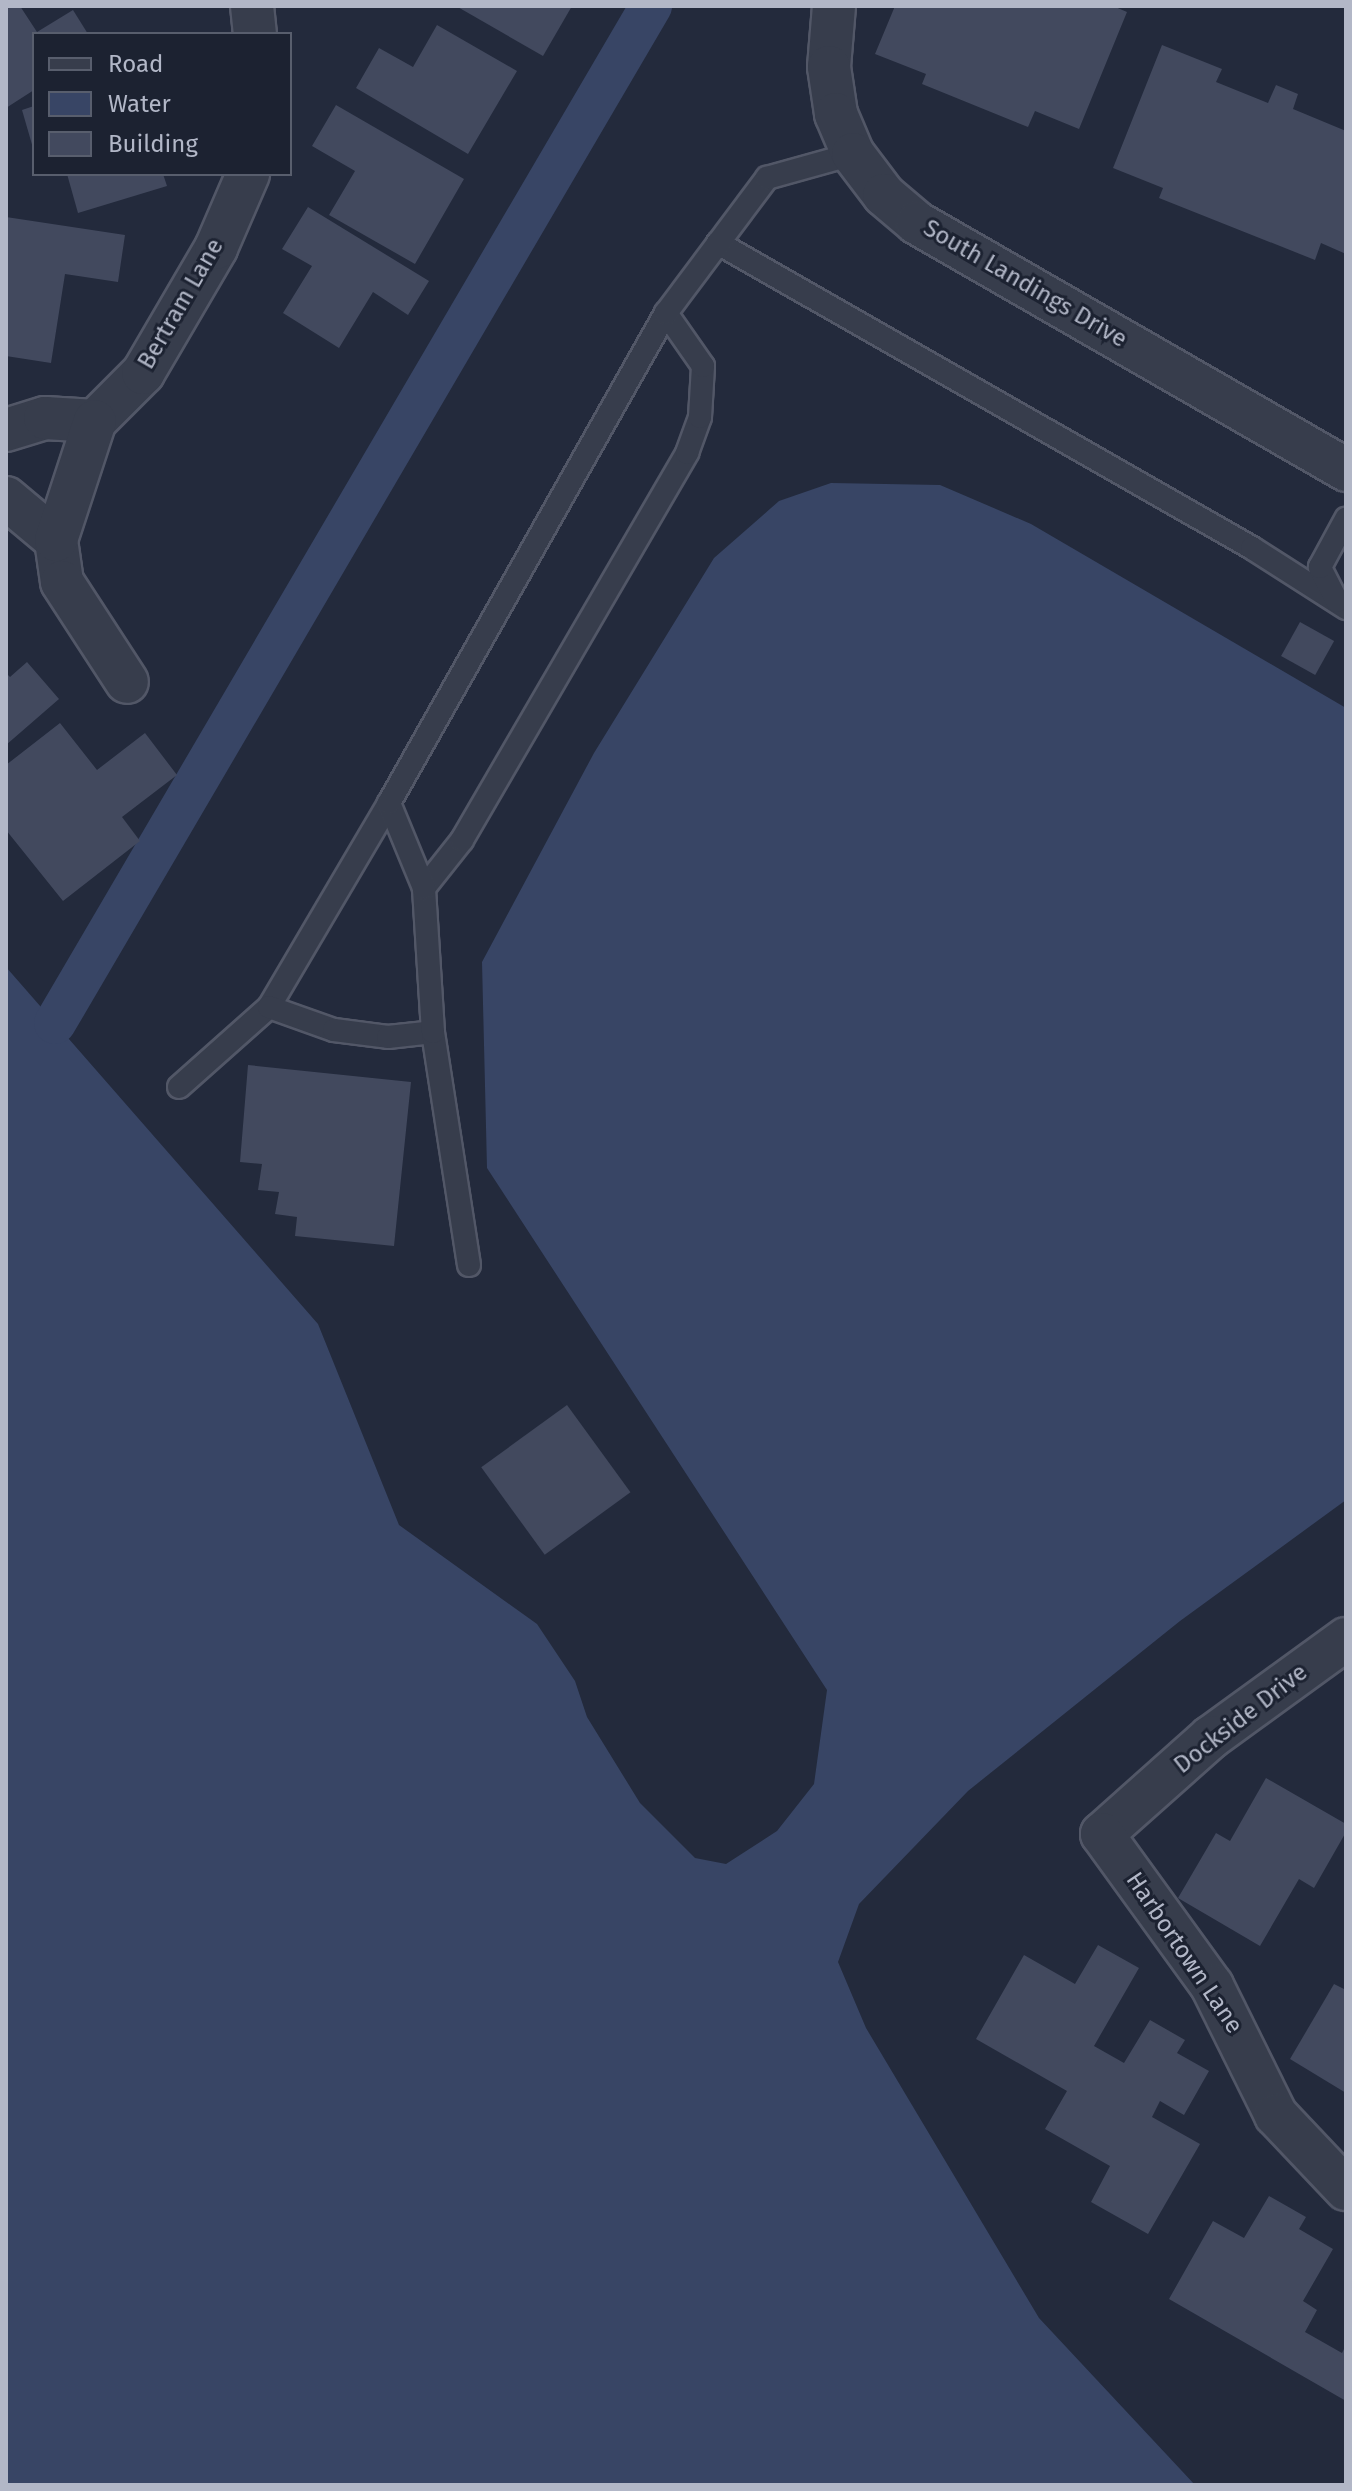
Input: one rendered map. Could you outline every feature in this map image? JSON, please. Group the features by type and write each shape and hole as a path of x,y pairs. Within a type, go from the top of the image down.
{"street":[{"path":"252,6 255,32"},
{"name":"South Landings Drive","path":"834,6 829,67 836,114 853,154 884,195 917,223 1346,470"},
{"name":"Bertram Lane","path":"127,682 62,582 56,540 95,421 143,373 216,248 247,176"},
{"path":"6,430 45,418 95,421"},
{"path":"6,498 56,540"},
{"name":"Dockside Drive","path":"1139,1804 1211,1737 1346,1639"},
{"name":"Harbortown Lane","path":"1139,1804 1102,1834 1212,1986 1276,2115 1346,2189"}],"lane":[{"path":"179,1087 269,1007 389,803 666,313 767,178 853,154"},
{"path":"718,243 1252,548 1342,603"},
{"path":"424,888 462,840 687,453 700,417 703,366 666,313"},
{"path":"1342,603 1320,567 1346,519"},
{"path":"389,803 424,888 433,1032 469,1265"},
{"path":"269,1007 334,1030 388,1037 433,1032"}],"water":[{"path":"831,483 940,485 1031,524 1346,708 1346,1500 1180,1621 968,1791 859,1904 838,1962 866,2028 1039,2318 1195,2485 6,2485 6,967 318,1324 399,1525 537,1624 575,1681 587,1717 640,1803 695,1858 726,1864 777,1831 814,1784 827,1690 487,1168 482,962 594,753 714,558 779,501"}],"building":[{"path":"6,6 20,6 37,32 32,32 32,91 6,108"},
{"path":"456,6 572,6 543,56"},
{"path":"895,6 1113,6 1127,12 1079,129 1035,111 1028,127 922,84 926,74 875,54"},
{"path":"73,10 87,32 37,32"},
{"path":"437,25 517,71 468,154 356,88 379,48 413,67"},
{"path":"1162,45 1222,69 1216,82 1268,103 1276,85 1298,94 1293,109 1346,131 1346,254 1321,243 1315,260 1159,198 1163,188 1113,168"},
{"path":"336,105 464,179 415,264 329,215 355,171 312,146"},
{"path":"32,107 32,145 22,110"},
{"path":"68,176 164,176 167,186 78,213"},
{"path":"308,207 429,281 408,315 373,292 339,348 283,313 312,266 282,249"},
{"path":"6,217 125,235 118,282 65,274 51,363 6,356"},
{"path":"1300,622 1334,641 1315,675 1281,656"},
{"path":"27,662 59,699 6,745 6,673 10,677"},
{"path":"60,723 97,770 145,733 177,775 122,817 140,841 63,901 6,830 6,765"},
{"path":"248,1065 411,1082 394,1246 295,1236 297,1217 275,1214 279,1192 258,1190 262,1164 240,1162"},
{"path":"567,1405 630,1492 545,1555 481,1467"},
{"path":"1266,1778 1346,1824 1346,1832 1314,1888 1299,1879 1260,1946 1178,1898 1216,1833 1230,1841"},
{"path":"1098,1945 1139,1968 1094,2046 1124,2063 1150,2020 1185,2040 1177,2053 1209,2071 1184,2115 1160,2101 1152,2117 1200,2144 1148,2234 1091,2202 1110,2166 1045,2129 1067,2091 976,2039 1024,1955 1075,1984"},
{"path":"1334,1984 1346,1990 1346,2093 1290,2059"},
{"path":"1269,2196 1306,2217 1299,2229 1333,2249 1303,2301 1317,2310 1305,2332 1342,2353 1346,2345 1346,2401 1169,2299 1213,2221 1244,2238"}],"waterway":[{"path":"55,1023 651,6"}]}
